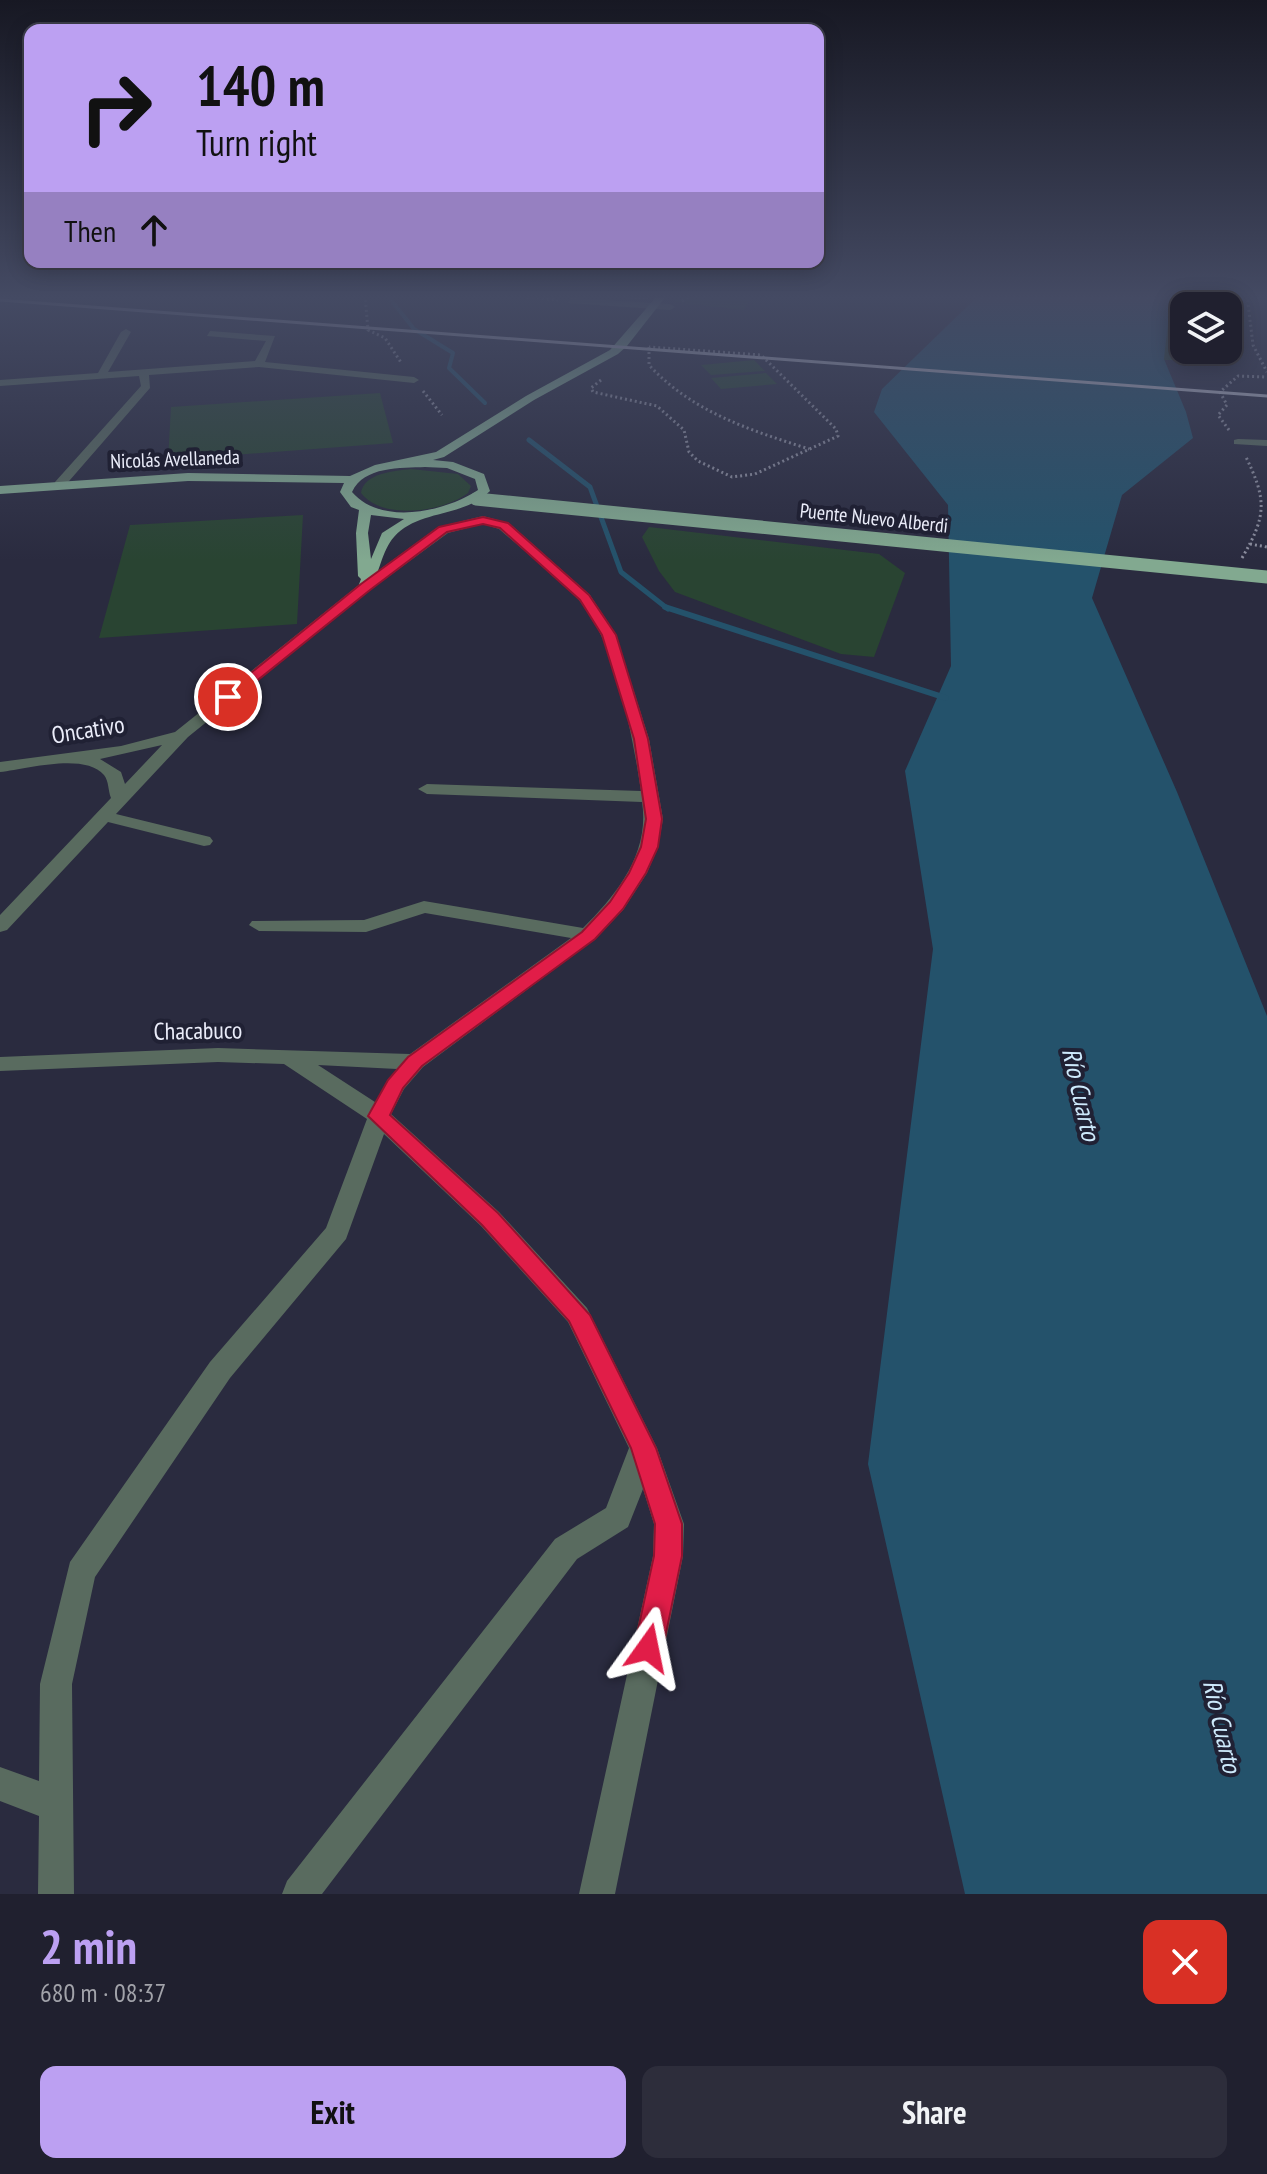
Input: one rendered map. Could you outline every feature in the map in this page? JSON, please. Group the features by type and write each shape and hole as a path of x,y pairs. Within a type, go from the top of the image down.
{"main road":[{"path":"468,461 480,477 480,495 443,511 419,514 366,509 348,499 349,483 380,468 440,455 557,383"},
{"path":"399,464 468,461 544,399 572,383"},
{"name":"Nicolás Avellaneda","path":"0,491 188,477 349,483"},
{"name":"Nicolás Avellaneda","path":"0,491 180,483 349,483"},
{"name":"Puente Nuevo Alberdi","path":"480,495 1267,569"},
{"name":"Puente Nuevo Alberdi","path":"480,495 1267,577"},
{"path":"365,587 362,533 366,509"},
{"path":"365,587 387,536 419,514"}],"street":[{"path":"59,485 145,383"},
{"path":"1238,442 1267,443"},
{"path":"0,926 182,734 365,587 443,530 483,520 504,526 585,598 609,635 641,739 654,819 649,847 638,873 616,906 588,935 415,1062 395,1085 379,1116 337,1232 220,1370 81,1572 56,1684 56,1894"},
{"name":"Oncativo","path":"0,767 122,751 182,734"},
{"path":"79,757 104,766 115,776 118,795"},
{"path":"427,789 651,797"},
{"path":"104,816 204,841"},
{"path":"259,925 366,926 424,907 588,935"},
{"name":"Chacabuco","path":"0,1064 218,1055 415,1062"},
{"path":"289,1057 379,1116 490,1219 578,1315 643,1448 669,1524 668,1556 597,1894"},
{"path":"300,1894 566,1549 618,1517 643,1448"},
{"path":"0,1784 56,1805"}],"path":[{"path":"417,383 442,415"},
{"path":"597,383 591,388 593,392 648,403 665,411 684,430 689,452 698,461 719,472 742,477 838,436 839,432 790,383"},
{"path":"667,383 676,392 753,431 811,449"},
{"path":"1230,383 1220,392 1227,405 1218,415 1238,442 1263,488 1261,529 1242,554 1242,566"},
{"path":"1250,544 1267,547"}],"green space":[{"path":"716,383 777,384 721,389"},
{"path":"380,393 393,443 168,460 171,407"},
{"path":"411,469 458,474 471,486 468,493 457,500 413,511 383,507 361,493 363,486 374,477"},
{"path":"303,515 297,624 99,638 130,525"},
{"path":"649,527 879,554 905,573 874,657 841,654 675,592 659,571 642,537"}],"water":[{"name":"Río Cuarto","path":"888,383 1174,383 1193,438 1122,495 1092,598 1177,792 1267,1016 1267,1894 965,1894 868,1464 933,949 905,771 951,666 948,505 874,412 882,389"}],"waterway":[{"path":"465,383 485,403"},
{"path":"529,440 590,487 621,572 666,607"},
{"path":"666,607 946,698"}],"railway":[{"path":"1101,383 1267,396"}],"route":[{"path":"228,697 365,587 443,530 468,522 483,520 504,526 585,598 609,635 641,739 654,819 649,847 638,873 616,906 588,935 415,1062 395,1085 379,1116 490,1219 578,1315 643,1448 669,1524 668,1556 648,1648"}]}
